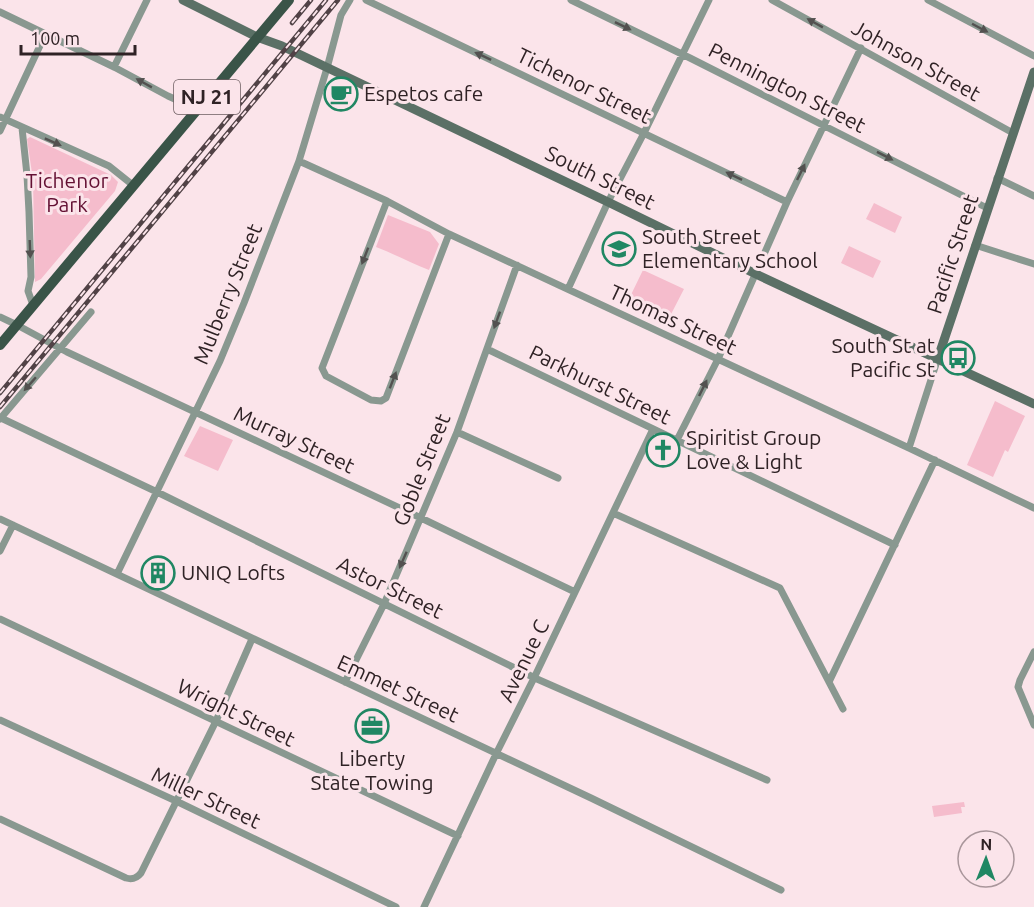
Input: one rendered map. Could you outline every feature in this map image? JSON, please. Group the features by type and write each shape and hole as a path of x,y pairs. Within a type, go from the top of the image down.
{"main road":[{"name":"South Street","path":"183,0 1034,404"},
{"name":"NJ 21","path":"0,345 289,0"},
{"name":"Pacific Street","path":"938,358 1013,133 1031,90 1034,72"}],"street":[{"path":"114,67 147,0"},
{"name":"Mulberry Street","path":"117,574 232,331 300,161 341,15 350,0"},
{"name":"Tichenor Street","path":"366,0 787,202"},
{"name":"Pennington Street","path":"571,0 987,208"},
{"path":"568,289 709,0"},
{"path":"928,0 1034,56"},
{"name":"Johnson Street","path":"777,1 1013,133"},
{"path":"0,12 197,109"},
{"path":"0,131 3,118 45,35"},
{"path":"677,440 718,359 787,202 861,48"},
{"path":"3,118 109,166 134,186"},
{"path":"22,128 29,212 31,277 28,291 33,305"},
{"name":"Thomas Street","path":"300,161 387,201 449,234 1034,508"},
{"path":"998,178 1034,196"},
{"path":"387,201 322,368 326,376 371,400 381,401 386,398 449,234"},
{"path":"975,245 1034,264"},
{"name":"Goble Street","path":"345,682 384,604 457,432 517,265"},
{"path":"1,419 91,312"},
{"name":"Murray Street","path":"0,317 61,349 575,592"},
{"name":"Parkhurst Street","path":"487,349 895,545"},
{"name":"Pacific Street","path":"909,448 938,358"},
{"name":"Astor Street","path":"1,419 157,492 534,678 767,780"},
{"name":"Avenue C","path":"424,907 653,429"},
{"path":"457,432 558,478"},
{"path":"829,682 935,460"},
{"path":"613,513 780,588 843,708"},
{"name":"Emmet Street","path":"0,519 781,890"},
{"path":"0,551 12,525"},
{"name":"Wright Street","path":"0,618 458,836"},
{"path":"0,819 126,878 135,878 141,873 216,721 252,639"},
{"path":"1034,652 1018,687 1034,725"},
{"name":"Miller Street","path":"0,720 176,801 396,907"}],"green space":[{"name":"Tichenor Park","path":"30,137 111,175 118,182 115,191 41,279 35,282 33,180 27,139"},
{"path":"874,203 902,217 895,233 866,219"},
{"path":"388,215 430,232 439,244 429,270 376,247"},
{"path":"849,246 881,261 873,278 841,263"},
{"path":"643,270 684,289 667,322 627,303"},
{"path":"995,401 1025,416 1008,452 1005,450 993,477 967,465"},
{"path":"200,426 233,440 218,471 184,456"},
{"path":"964,802 965,807 961,807 962,813 934,817 932,806"}],"railway":[{"path":"292,23 311,0"},
{"path":"0,393 326,0"},
{"path":"0,407 338,0"}],"place":[{"name":"Espetos cafe","path":"341,94"},
{"name":"South Street Elementary School","path":"619,249"},
{"name":"South St at Pacific St","path":"958,358"},
{"name":"Spiritist Group Love & Light","path":"663,450"},
{"name":"UNIQ Lofts","path":"158,573"},
{"name":"Liberty State Towing","path":"372,726"}]}
